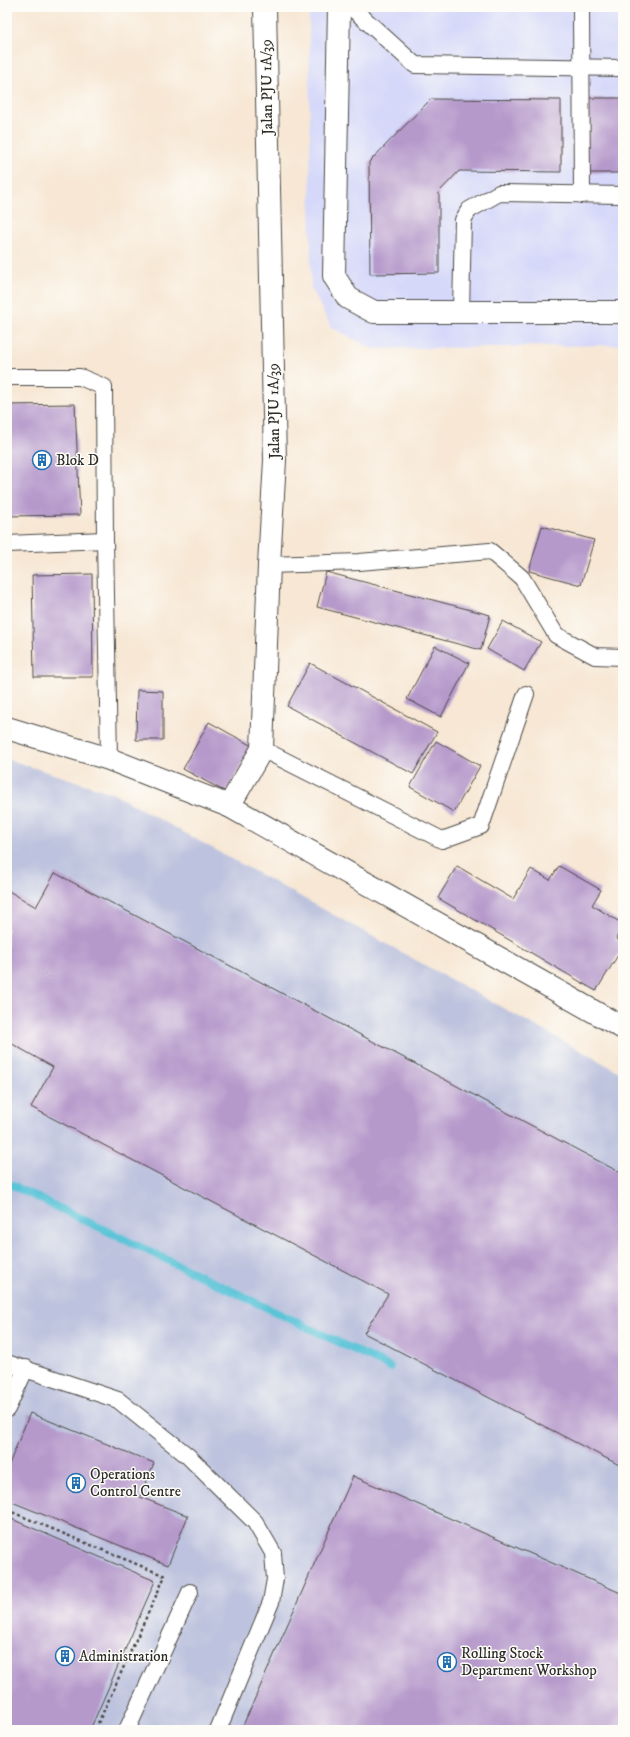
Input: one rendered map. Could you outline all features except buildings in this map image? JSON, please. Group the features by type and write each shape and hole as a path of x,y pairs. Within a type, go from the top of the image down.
{"street":[{"name":"Jalan PJU 1A/39","path":"230,806 262,749 269,565 275,460 265,7"},
{"path":"339,7 334,276 348,298 374,312 623,312"},
{"path":"7,728 109,759 230,806 623,1028"}],"lane":[{"path":"351,7 415,65 623,68"},
{"path":"581,7 582,195"},
{"path":"461,312 463,220 469,210 499,193 623,195"},
{"path":"7,378 80,377 104,387 104,540 109,759"},
{"path":"7,544 104,540"},
{"path":"269,565 359,562 490,551 522,578 556,635 595,656 623,657"},
{"path":"262,749 442,840 481,826 526,694"},
{"path":"7,1363 26,1368 118,1400 188,1456 255,1522 273,1553 275,1579 272,1602 218,1730"},
{"path":"7,1409 26,1368"},
{"path":"128,1730 190,1592"}],"path":[{"path":"7,1510 165,1576 95,1730"}],"shaded area":[{"path":"309,7 623,7 623,345 373,349 331,327 311,288"},
{"path":"7,759 112,793 623,1074 623,1730 7,1730"}],"waterway":[{"path":"7,1183 390,1367"}],"place":[{"name":"Blok D","path":"42,460"},
{"name":"Operations Control Centre","path":"76,1483"},
{"name":"Administration","path":"65,1656"},
{"name":"Rolling Stock Department Workshop","path":"447,1662"}]}
